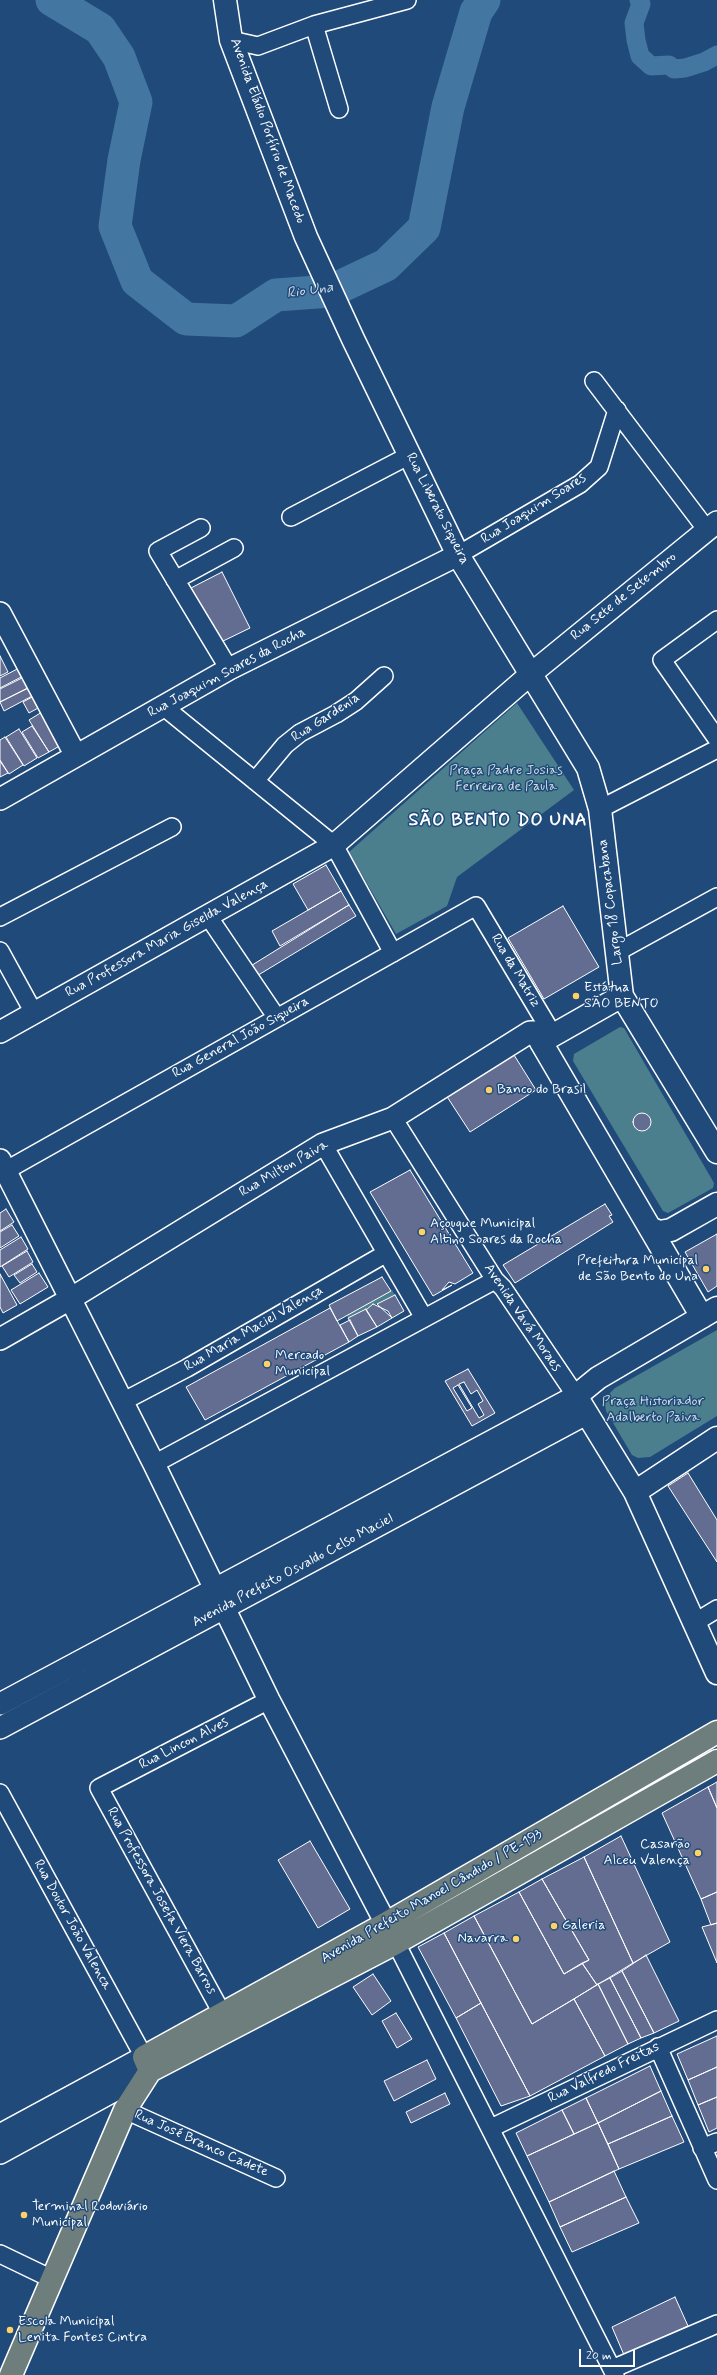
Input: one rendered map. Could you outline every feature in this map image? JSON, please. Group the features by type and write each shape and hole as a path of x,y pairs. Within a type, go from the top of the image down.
{"main road":[{"name":"Avenida Eládio Porfírio de Macedo","path":"225,0 231,40 306,237 354,339"},
{"name":"Rua Liberato Siqueira","path":"354,339 458,555 532,673"},
{"path":"532,673 588,768 600,809"},
{"name":"Largo 18 Copacabana","path":"600,809 622,996"},
{"path":"717,1152 622,996 547,1039 650,1228 668,1258 709,1312 598,1378 581,1405 635,1492 717,1673"},
{"path":"650,1228 659,1232 671,1230 717,1204"},
{"path":"668,1258 671,1249 681,1238 717,1218"},
{"path":"635,1492 717,1438"},
{"name":"Avenida Prefeito Manoel Cândido / PE-193","path":"147,2064 223,2015 387,1923 717,1732"},
{"name":"Avenida Prefeito Manoel Cândido / PE-193","path":"147,2064 396,1943 717,1761"},
{"path":"11,2375 125,2110 147,2064"}],"street":[{"path":"231,40 258,46 314,25 407,0"},
{"path":"314,25 339,109"},
{"path":"594,381 712,526"},
{"name":"Rua Joaquim Soares","path":"458,555 580,484 598,467 617,410"},
{"path":"291,517 410,455"},
{"name":"Rua Sete de Setembro","path":"532,673 712,526"},
{"path":"201,528 158,551 229,670"},
{"path":"175,580 234,548"},
{"name":"Rua Joaquim Soares da Rocha","path":"0,799 229,670 458,555"},
{"path":"717,620 662,660 717,739"},
{"path":"2,621 76,756"},
{"path":"334,845 532,673"},
{"name":"Rua Gardenia","path":"255,781 285,745 300,733 336,714 356,700 384,676"},
{"path":"164,706 334,845 393,953"},
{"path":"600,809 717,749"},
{"path":"0,917 172,827"},
{"name":"Rua Professora Maria Giselda Valença","path":"0,1032 334,845"},
{"path":"617,952 716,899"},
{"name":"Rua General João Siqueira","path":"3,1165 277,1018 476,906"},
{"name":"Rua da Matriz","path":"476,906 547,1039"},
{"path":"208,916 277,1018"},
{"path":"0,951 34,1013"},
{"name":"Rua Milton Paiva","path":"0,1338 70,1299 323,1144 393,1118 530,1032 535,1032 547,1039"},
{"name":"Avenida Vavá Moraes","path":"393,1118 495,1280 503,1288 581,1405"},
{"path":"323,1144 385,1254 424,1318"},
{"path":"3,1165 154,1464 269,1700 387,1923 613,2372 717,2324"},
{"name":"Rua Maria Maciel Valença","path":"122,1402 187,1368 385,1254"},
{"path":"154,1464 495,1280"},
{"name":"Avenida Prefeito Osvaldo Celso Maciel","path":"0,1704 219,1598 581,1405"},
{"name":"Avenida Prefeito Osvaldo Celso Maciel","path":"0,1728 219,1598"},
{"path":"694,1623 717,1610"},
{"name":"Rua Lincon Alves","path":"99,1788 269,1700"},
{"name":"Rua Professora Josefa Viera Barros","path":"99,1788 223,2015"},
{"name":"Rua Doutor João Valenca","path":"0,1794 147,2064"},
{"name":"Rua Valfredo Freitas","path":"491,2128 717,2020"},
{"path":"658,2047 710,2145 717,2180"},
{"path":"0,2135 147,2064"},
{"path":"0,2153 147,2064"},
{"name":"Rua José Branco Cadete","path":"125,2110 276,2178"},
{"path":"0,2254 52,2279"}],"green space":[{"name":"Praça Padre Josias Ferreira de Paula","path":"517,703 574,790 457,877 447,906 396,934 349,852"},
{"path":"620,1027 624,1028 714,1183 713,1188 668,1213 663,1211 573,1061 574,1054"},
{"path":"392,1290 395,1295 348,1318 347,1315"},
{"name":"Praça Historiador Adalberto Paiva","path":"717,1330 717,1416 650,1457 638,1458 632,1455 606,1411 605,1404 608,1395 615,1388"}],"building":[{"path":"222,572 250,628 219,643 191,588"},
{"path":"0,656 8,672 0,676"},
{"path":"21,667 25,675 0,688 0,678"},
{"path":"24,677 30,687 0,702 0,689"},
{"path":"30,687 34,695 4,711 0,702"},
{"path":"34,696 40,707 29,713 23,702"},
{"path":"42,712 63,744 49,752 29,720"},
{"path":"32,726 49,752 38,758 22,732"},
{"path":"19,729 37,758 24,766 6,737"},
{"path":"5,737 23,765 9,774 0,760 0,740"},
{"path":"0,761 8,773 0,777"},
{"path":"326,865 341,891 308,910 293,884"},
{"path":"341,891 349,905 280,946 272,931"},
{"path":"349,905 356,916 255,977 249,967"},
{"path":"563,906 599,967 544,999 508,938"},
{"name":"Banco do Brasil","path":"509,1047 536,1090 470,1132 442,1089"},
{"path":"642,1113 648,1116 651,1122 648,1128 642,1131 636,1128 633,1122 636,1116"},
{"name":"Açougue Municipal Altino Soares da Rocha","path":"410,1170 473,1273 455,1284 449,1282 442,1290 452,1285 433,1296 370,1192"},
{"path":"605,1204 612,1215 609,1216 613,1222 515,1283 503,1265"},
{"path":"6,1209 14,1222 0,1231 0,1213"},
{"path":"12,1225 19,1236 0,1248 0,1232"},
{"name":"Prefeitura Municipal de São Bento do Una","path":"717,1234 717,1286 708,1292 685,1252"},
{"path":"21,1237 28,1249 0,1267 0,1250"},
{"path":"27,1251 33,1262 9,1277 2,1266"},
{"path":"32,1264 37,1272 20,1283 14,1275"},
{"path":"39,1273 48,1287 20,1304 11,1290"},
{"path":"0,1274 17,1305 3,1313 0,1307"},
{"path":"382,1277 391,1291 337,1321 329,1305"},
{"path":"395,1295 404,1311 392,1318 377,1304"},
{"path":"373,1304 388,1311 392,1318 377,1327 366,1310"},
{"name":"Mercado Municipal","path":"330,1308 349,1342 205,1420 186,1387"},
{"path":"366,1309 377,1327 358,1336 348,1318"},
{"path":"350,1320 358,1336 349,1342 340,1325"},
{"path":"468,1369 495,1413 472,1426 445,1381"},
{"path":"464,1382 471,1394 477,1390 483,1401 478,1404 484,1415 479,1418 459,1384"},
{"path":"458,1385 472,1408 467,1411 453,1388"},
{"path":"688,1473 717,1520 717,1562 668,1486"},
{"path":"717,1782 717,1808 708,1787"},
{"name":"Casarão Alceu Valença","path":"708,1787 717,1808 717,1892 701,1899 662,1813"},
{"path":"621,1836 670,1942 633,1963 584,1857"},
{"path":"310,1841 350,1909 318,1928 278,1860"},
{"path":"584,1857 633,1963 597,1985 582,1963 589,1960 542,1879"},
{"name":"Galeria","path":"542,1879 589,1960 564,1974 519,1892"},
{"name":"Navarra","path":"519,1892 564,1974 582,1963 597,1985 532,2024 474,1916"},
{"path":"717,1892 717,1923 711,1925 701,1899"},
{"path":"474,1916 532,2024 574,1999 605,2056 530,2096 444,1933"},
{"path":"717,1923 717,1963 702,1927"},
{"path":"444,1933 481,2003 456,2018 418,1947"},
{"path":"646,1955 679,2021 654,2033 622,1971"},
{"path":"622,1971 654,2033 641,2038 610,1978"},
{"path":"373,1974 391,2001 372,2015 353,1987"},
{"path":"610,1978 641,2038 628,2044 598,1984"},
{"path":"598,1984 628,2044 605,2056 574,1999"},
{"path":"481,2003 530,2096 501,2106 456,2018"},
{"path":"396,2013 412,2039 397,2048 382,2021"},
{"path":"717,2036 717,2067 688,2080 677,2054"},
{"path":"427,2060 436,2079 394,2101 384,2081"},
{"path":"650,2066 661,2091 598,2123 586,2098"},
{"path":"717,2067 717,2097 698,2105 688,2080"},
{"path":"661,2091 672,2116 608,2144 598,2123"},
{"path":"445,2093 450,2104 411,2123 406,2112"},
{"path":"717,2097 717,2128 709,2132 698,2105"},
{"path":"586,2098 598,2123 574,2134 562,2110"},
{"path":"562,2110 574,2134 527,2156 516,2133"},
{"path":"672,2116 684,2142 619,2169 608,2144"},
{"path":"598,2123 619,2169 549,2202 527,2156"},
{"path":"614,2171 626,2197 560,2227 549,2202"},
{"path":"626,2197 639,2223 572,2252 560,2227"},
{"path":"675,2297 688,2326 624,2355 612,2327"}],"waterway":[{"name":"Rio Una","path":"52,0 100,29 119,57 136,102 124,160 115,226 137,281 186,319 236,321 276,295 331,291 386,265 424,228 448,107 476,12 484,0"},
{"path":"639,0 641,4 634,23 636,40 640,56 651,66 669,65 674,69 685,68 704,62 717,55"}],"place":[{"name":"Estátua SÃO BENTO","path":"576,996"},
{"name":"Banco do Brasil","path":"489,1090"},
{"name":"Açougue Municipal Altino Soares da Rocha","path":"422,1232"},
{"name":"Prefeitura Municipal de São Bento do Una","path":"706,1269"},
{"name":"Mercado Municipal","path":"267,1364"},
{"name":"Casarão Alceu Valença","path":"698,1853"},
{"name":"Galeria","path":"554,1926"},
{"name":"Navarra","path":"516,1939"},
{"name":"Terminal Rodoviário Municipal","path":"24,2215"},
{"name":"Escola Municipal Lenita Fontes Cintra","path":"10,2330"}],"district":[{"name":"SÃO BENTO DO UNA","path":"498,821"}]}
